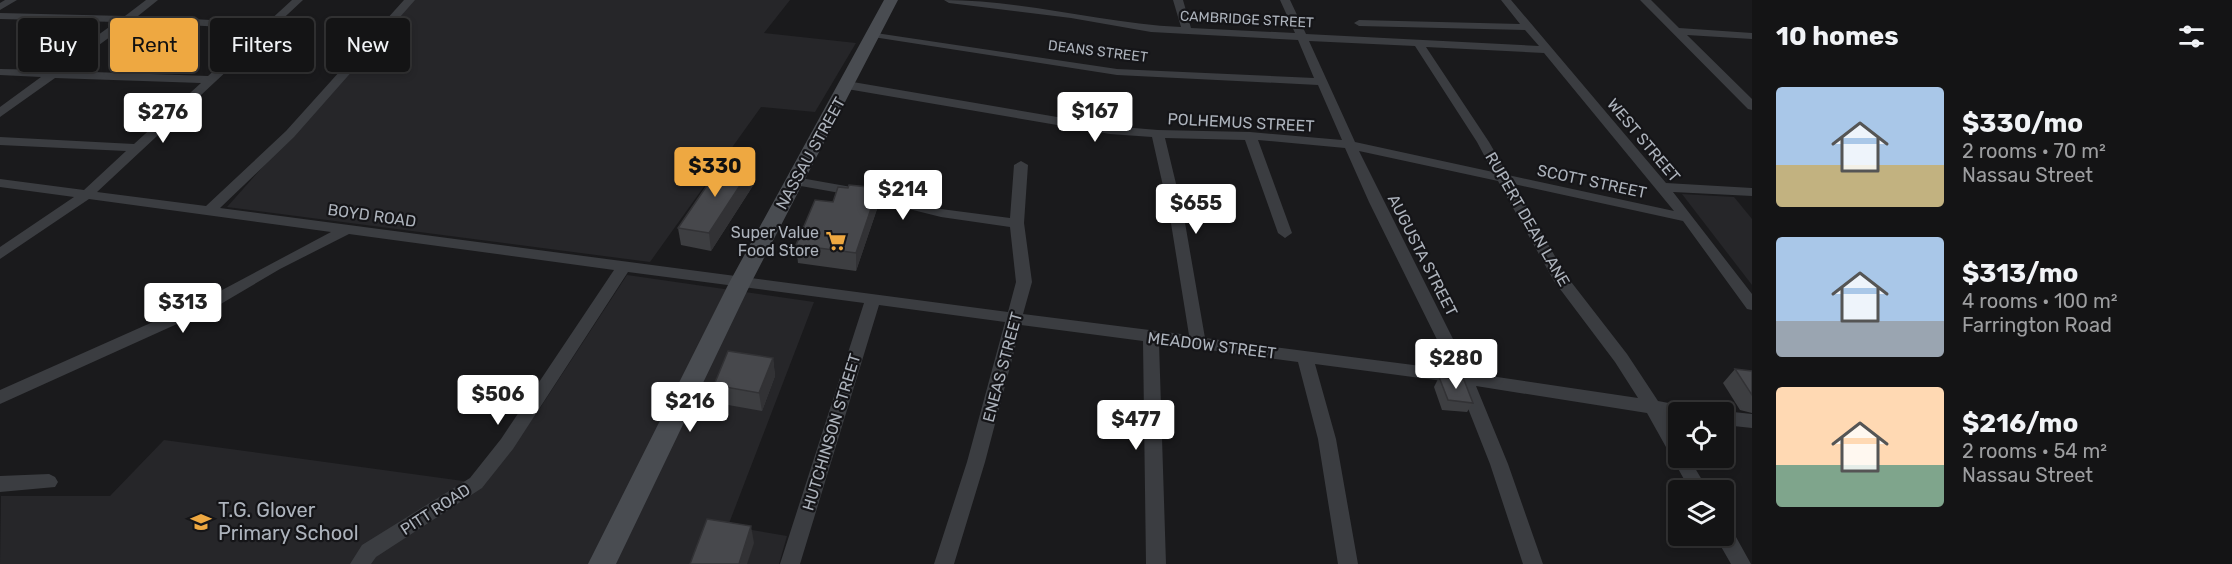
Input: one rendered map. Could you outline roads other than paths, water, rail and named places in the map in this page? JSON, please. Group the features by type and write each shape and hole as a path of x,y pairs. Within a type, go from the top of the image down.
{"main road":[{"name":"NASSAU STREET","path":"602,564 740,283 891,0"}],"street":[{"path":"0,7 12,0"},
{"path":"129,18 153,0"},
{"path":"279,18 298,0"},
{"path":"209,211 290,134 410,0"},
{"name":"CAMBRIDGE STREET","path":"949,0 1071,15 1151,29 1547,50"},
{"path":"1178,0 1187,31"},
{"name":"AUGUSTA STREET","path":"1285,0 1320,82 1464,378 1498,464 1533,564"},
{"name":"WEST STREET","path":"1506,0 1663,187 1752,305"},
{"path":"1645,0 1752,106"},
{"path":"0,16 110,19"},
{"path":"1359,23 1527,27"},
{"path":"1675,31 1752,36"},
{"path":"0,113 110,32"},
{"name":"DEANS STREET","path":"873,34 1117,72 1320,82"},
{"name":"RUPERT DEAN LANE","path":"1418,44 1483,142 1559,277 1622,358 1668,435"},
{"path":"0,72 210,80"},
{"path":"0,254 86,195 219,72"},
{"name":"POLHEMUS STREET","path":"847,85 1110,130 1158,134 1250,136 1350,145"},
{"path":"1734,89 1752,90"},
{"path":"1158,134 1177,217 1198,343"},
{"path":"1250,136 1285,233"},
{"path":"0,141 136,148"},
{"name":"SCOTT STREET","path":"1350,145 1688,218"},
{"name":"ENEAS STREET","path":"944,564 1016,319 1024,282 1017,223 1021,165"},
{"path":"795,181 857,192 941,213 1017,223"},
{"name":"BOYD ROAD","path":"0,183 740,283"},
{"path":"0,197 18,186"},
{"name":"SCOTT STREET","path":"1663,187 1752,192"},
{"path":"0,397 214,301 275,266 346,230"},
{"name":"PITT ROAD","path":"360,564 369,551 476,483 507,444 623,267"},
{"name":"MEADOW STREET","path":"740,283 1464,378 1668,410"},
{"name":"HUTCHINSON STREET","path":"790,564 873,300"},
{"path":"1151,337 1156,564"},
{"path":"1305,357 1327,439 1348,564"},
{"path":"1734,419 1752,421"},
{"path":"0,484 49,482"},
{"path":"1731,546 1741,564"}],"place":[{"name":"Super Value Food Store","path":"836,241"},
{"name":"T.G. Glover Primary School","path":"201,522"}]}
